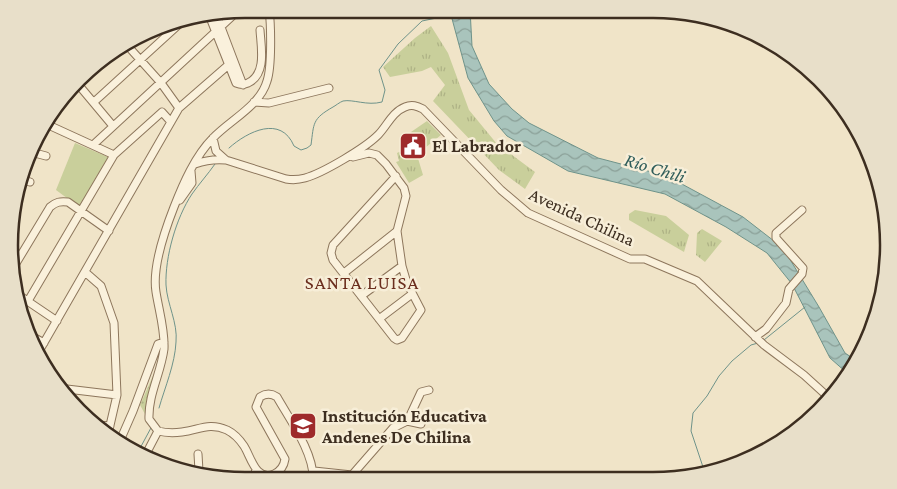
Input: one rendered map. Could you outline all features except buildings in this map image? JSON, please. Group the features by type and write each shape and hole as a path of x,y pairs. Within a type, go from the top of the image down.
{"street":[{"path":"93,145 231,18"},
{"path":"259,472 256,470 243,445 227,430 202,426 184,432 171,433 156,429 149,419 150,401 162,358 164,342 161,311 156,292 156,273 169,221 193,168 213,138 259,97 267,81 269,69 269,18"},
{"path":"217,19 218,30"},
{"path":"212,20 231,63 236,83 243,85 253,80 260,69 262,58 260,30"},
{"path":"94,102 173,29"},
{"path":"130,49 161,83 179,108"},
{"path":"42,347 179,108 231,63"},
{"path":"81,87 114,126"},
{"path":"254,102 269,102 328,88"},
{"name":"Avenida Chilina","path":"193,168 210,160 226,160 277,176 296,180 306,178 340,162 369,144 397,111 403,107 415,105 423,110 501,190 528,213 630,259 645,259 697,281 759,341 804,375 824,393"},
{"path":"28,302 114,155 162,112 171,122"},
{"path":"51,126 114,155"},
{"path":"213,138 216,151 226,160"},
{"path":"340,162 369,153 377,155 396,176 404,188 406,196 397,231 402,266 412,294 421,311 400,339 394,338 344,273 331,252 333,245 396,176"},
{"path":"37,154 46,156"},
{"path":"18,260 50,207 61,201 68,202 109,230"},
{"path":"759,341 786,303 791,285 802,274 803,268 776,238 776,233 802,210"},
{"path":"344,273 397,231"},
{"path":"361,296 402,266"},
{"path":"85,272 100,286 114,323 117,395 110,427"},
{"path":"379,319 412,294"},
{"path":"24,299 57,321"},
{"path":"39,340 44,343"},
{"path":"122,436 158,344 164,342"},
{"path":"70,389 117,395"},
{"path":"355,472 393,428 408,420 421,392 429,390"},
{"path":"276,472 281,469 285,459 256,407 260,397 270,393 277,397 300,436 314,471 324,472"},
{"path":"408,420 421,424"},
{"path":"148,450 156,429"},
{"path":"198,454 199,467"}],"green space":[{"path":"431,26 448,53 469,110 497,144 535,172 525,189 499,170 433,101 445,85 431,67 422,71 390,77 383,67"},
{"path":"427,121 441,135 420,152 411,132"},
{"path":"75,143 108,157 79,207 56,190"},
{"path":"414,145 423,175 409,183 396,162 399,161 397,153"},
{"path":"635,210 666,216 689,235 684,252 629,220 629,214"},
{"path":"702,229 722,241 705,262 696,255 697,233"},
{"path":"160,360 147,415 140,405"}],"water":[{"path":"452,18 470,18 472,46 489,84 512,109 529,123 598,158 667,176 743,217 783,248 845,353 850,356 842,369 830,358 792,284 767,253 726,227 665,194 568,171 507,136 494,121 468,78"}],"waterway":[{"path":"229,148 254,132 273,129 281,131 288,136 294,146 301,150 311,145 315,122 318,118 339,103 343,101 382,102 385,90 379,70 398,44 422,21 436,18"},
{"path":"159,408 172,367 176,342 166,285 167,262 181,214 195,190 215,164"},
{"path":"764,340 805,307"},
{"path":"703,466 691,431 693,413 732,361 751,345 758,343"},
{"path":"141,446 152,426"}],"place":[{"name":"El Labrador","path":"413,146"},
{"name":"Institución Educativa Andenes De Chilina","path":"303,426"}],"district":[{"name":"SANTA LUISA","path":"362,282"}],"water label":[{"name":"Río Chili","path":"655,168"}]}
